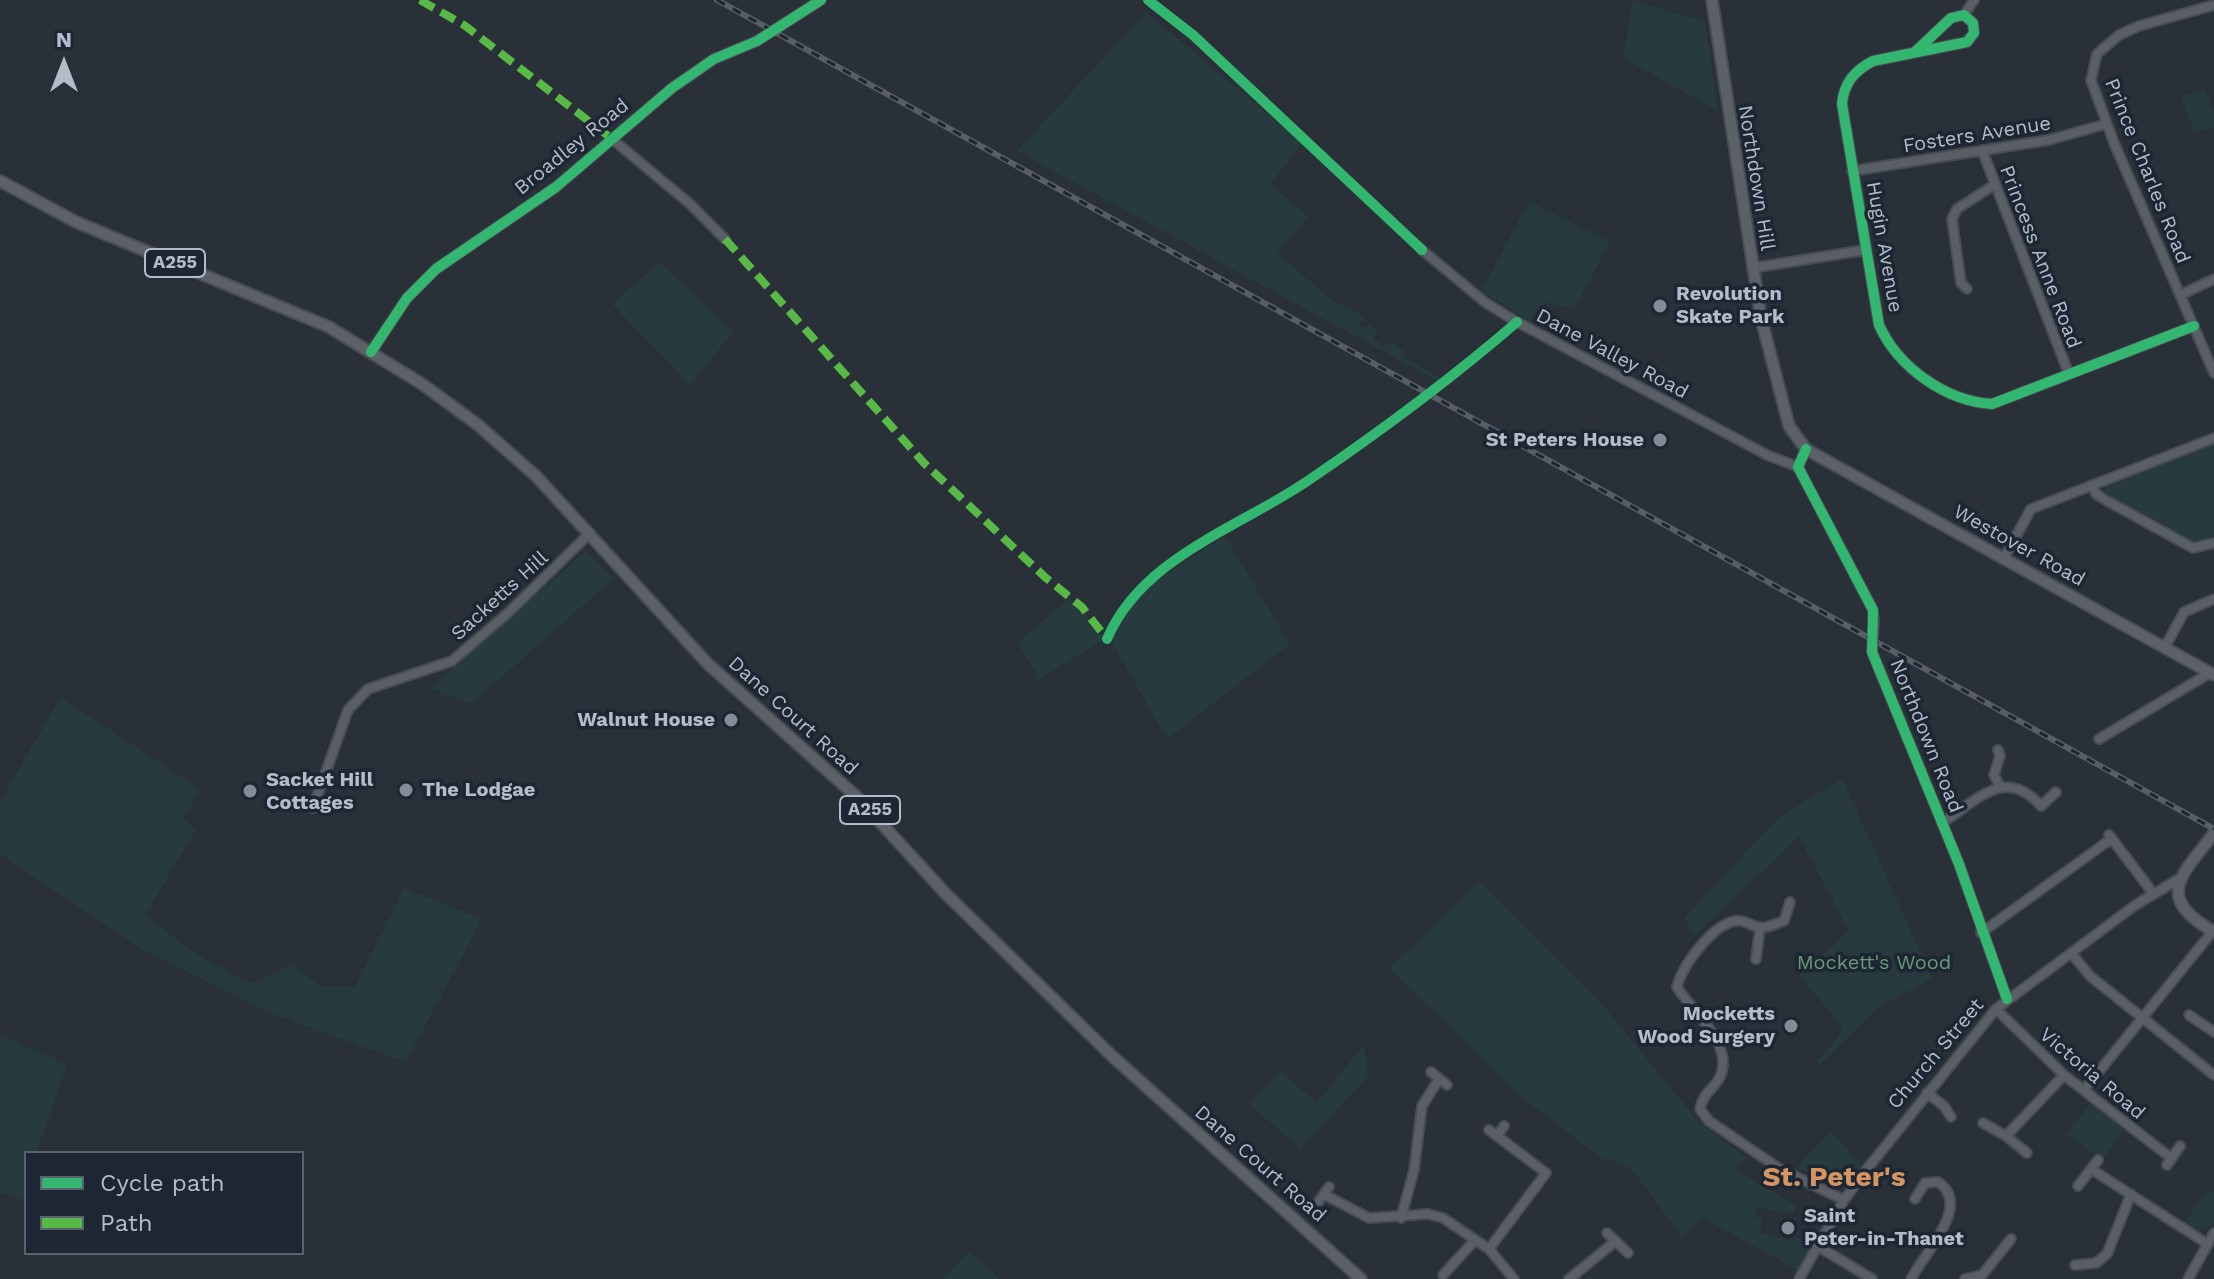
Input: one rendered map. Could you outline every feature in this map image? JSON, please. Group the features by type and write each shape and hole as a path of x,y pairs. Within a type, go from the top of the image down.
{"main road":[{"name":"Northdown Hill","path":"1712,0 1752,268 1786,416 1796,438 1806,449"},
{"name":"A255","path":"0,181 76,222 279,304 329,327 371,352"},
{"name":"Dane Court Road","path":"371,352 478,425 537,477 698,654 858,798 946,894 1112,1056 1361,1279"},
{"name":"Westover Road","path":"1806,449 2212,674"},
{"name":"Church Street","path":"2177,880 2213,834"},
{"path":"2177,880 2177,894 2191,918 2213,932"}],"street":[{"name":"Broadley Road","path":"371,352 407,298 436,269 556,187 714,59 757,41 821,0"},
{"name":"Hugin Avenue","path":"1964,15 1974,0"},
{"name":"Prince Charles Road","path":"2214,5 2139,26 2105,45 2097,54 2091,80 2106,124 2214,373"},
{"name":"Hugin Avenue","path":"1915,52 1951,18 1964,15 1971,19 1974,28 1967,42 1873,61 1847,83 1842,104 1879,325 1890,349 1908,368 1967,401 1992,404 2194,326"},
{"name":"Fosters Avenue","path":"1852,171 2049,140 2106,124"},
{"path":"612,139 690,204 725,239"},
{"name":"Princess Anne Road","path":"1982,150 2069,374"},
{"path":"1967,289 1961,283 1952,219 1957,209 1994,185"},
{"name":"Dane Valley Road","path":"1422,250 1486,303 1517,322 1767,455 1798,467"},
{"path":"1752,268 1865,250"},
{"path":"2180,295 2214,279"},
{"path":"2004,558 2031,509 2214,438"},
{"path":"1798,467 1806,449"},
{"name":"Northdown Road","path":"1798,467 1873,610 1872,652 1942,823 2007,999"},
{"path":"2092,485 2096,494 2107,501 2193,548 2214,543"},
{"name":"Sacketts Hill","path":"313,808 348,710 355,699 368,689 452,661 509,612 590,533"},
{"path":"2165,647 2184,612 2214,599"},
{"path":"2099,739 2212,674"},
{"path":"1998,750 1999,760 1994,775 2001,788"},
{"path":"1942,823 2001,788 2023,788 2041,806 2056,792"},
{"path":"1981,933 2110,836 2155,892 2177,894"},
{"name":"Church Street","path":"1799,1279 1844,1200 1996,1009 2155,892 2177,880"},
{"path":"1790,902 1784,921 1760,928 1738,920 1728,923 1702,946 1680,975 1677,987 1717,1040 1721,1057 1720,1077 1702,1099 1700,1109 1709,1121 1780,1169 1844,1200"},
{"path":"1756,959 1760,928"},
{"path":"2084,1090 2213,932"},
{"path":"2071,953 2090,976 2214,1075"},
{"name":"Victoria Road","path":"1996,1009 2064,1075 2169,1162 2180,1146"},
{"path":"2189,1015 2214,1032"},
{"path":"1401,1218 1414,1170 1422,1106 1435,1075 1447,1085"},
{"path":"2006,1136 2064,1075"},
{"path":"1927,1093 1951,1117"},
{"path":"1983,1123 2027,1153"},
{"path":"1497,1136 1504,1126"},
{"path":"1489,1130 1550,1173 1489,1249"},
{"path":"2078,1186 2098,1160"},
{"path":"2091,1169 2206,1243"},
{"path":"1911,1279 1951,1213 1949,1193 1938,1182 1925,1183 1915,1199"},
{"path":"2075,1265 2096,1263 2107,1254 2131,1194"},
{"path":"1324,1195 1369,1218 1428,1214 1443,1218 1489,1249 1514,1279"},
{"path":"1607,1233 1628,1253"},
{"path":"2188,1279 2214,1233"},
{"path":"1965,1279 1982,1275 2011,1239"},
{"path":"1442,1274 1475,1240"},
{"path":"1569,1279 1616,1241"},
{"path":"1819,1247 1872,1279"}],"green space":[{"path":"1633,0 1705,22 1718,111 1623,58"},
{"path":"1146,12 1303,144 1270,184 1309,217 1277,253 1333,301 1365,317 1358,325 1364,328 1369,324 1377,330 1373,338 1384,346 1391,342 1405,352 1403,356 1444,380 1441,383 1017,151"},
{"path":"2205,89 2214,112 2214,127 2195,132 2180,96"},
{"path":"1529,201 1610,242 1574,309 1543,302 1531,321 1481,292"},
{"path":"660,262 733,332 690,385 612,304"},
{"path":"2214,441 2214,539 2196,545 2105,493 2106,483"},
{"path":"1225,536 1290,644 1167,739 1113,644 1118,626 1141,594 1174,568"},
{"path":"585,551 613,579 471,704 430,688"},
{"path":"1068,599 1097,626 1105,639 1036,681 1035,670 1017,643"},
{"path":"61,697 201,790 184,818 196,830 146,914 183,945 224,969 253,983 291,964 322,987 355,987 404,888 482,919 406,1062 273,1014 145,951 0,854 0,801"},
{"name":"Mockett's Wood","path":"1842,778 1932,978 1878,1008 1820,1065 1817,1061 1835,1042 1843,1027 1799,975 1849,931 1799,837 1695,935 1684,918 1778,818"},
{"name":"Saint Peter-in-Thanet","path":"1479,881 1602,1004 1698,1121 1746,1157 1737,1170 1797,1206 1793,1214 1758,1207 1755,1217 1763,1219 1760,1232 1794,1242 1796,1237 1810,1241 1816,1224 1805,1221 1809,1214 1825,1225 1799,1271 1703,1218 1682,1237 1630,1167 1597,1155 1515,1092 1390,968"},
{"path":"0,1035 67,1065 37,1151 24,1151 24,1200 0,1193"},
{"path":"1364,1044 1368,1076 1301,1149 1249,1104 1280,1071 1317,1103"},
{"path":"2092,1101 2124,1130 2103,1159 2066,1135"},
{"path":"1830,1131 1863,1166 1851,1180 1839,1186 1796,1168"},
{"path":"2207,1190 2214,1193 2214,1224 2199,1231 2185,1222"},
{"path":"969,1251 999,1278 943,1279"}],"railway":[{"path":"717,0 2214,829"}],"marked path":[{"path":"420,0 464,25 612,139"},
{"path":"725,239 924,463 1046,578 1082,607 1107,639"}],"cycle path":[{"path":"371,352 407,298 436,269 556,187 672,88 714,59 757,41 821,0"},
{"path":"1148,0 1193,35 1422,250"},
{"path":"1915,52 1951,18 1964,15 1973,23 1974,33 1967,42 1866,65 1855,73 1848,84 1842,104 1879,325 1898,355 1911,368 1941,389 1992,404 2194,326"},
{"path":"1107,639 1123,611 1143,586 1168,565 1309,480 1389,424 1517,322"},
{"path":"1806,449 1798,467 1873,610 1872,652 1959,864 2007,999"}],"place":[{"name":"Revolution Skate Park","path":"1660,306"},
{"name":"St Peters House","path":"1660,440"},
{"name":"Walnut House","path":"731,720"},
{"name":"The Lodgae","path":"406,790"},
{"name":"Sacket Hill Cottages","path":"250,791"},
{"name":"Mocketts Wood Surgery","path":"1791,1026"},
{"name":"Saint Peter-in-Thanet","path":"1788,1228"}],"district":[{"name":"St. Peter's","path":"1834,1178"}]}
